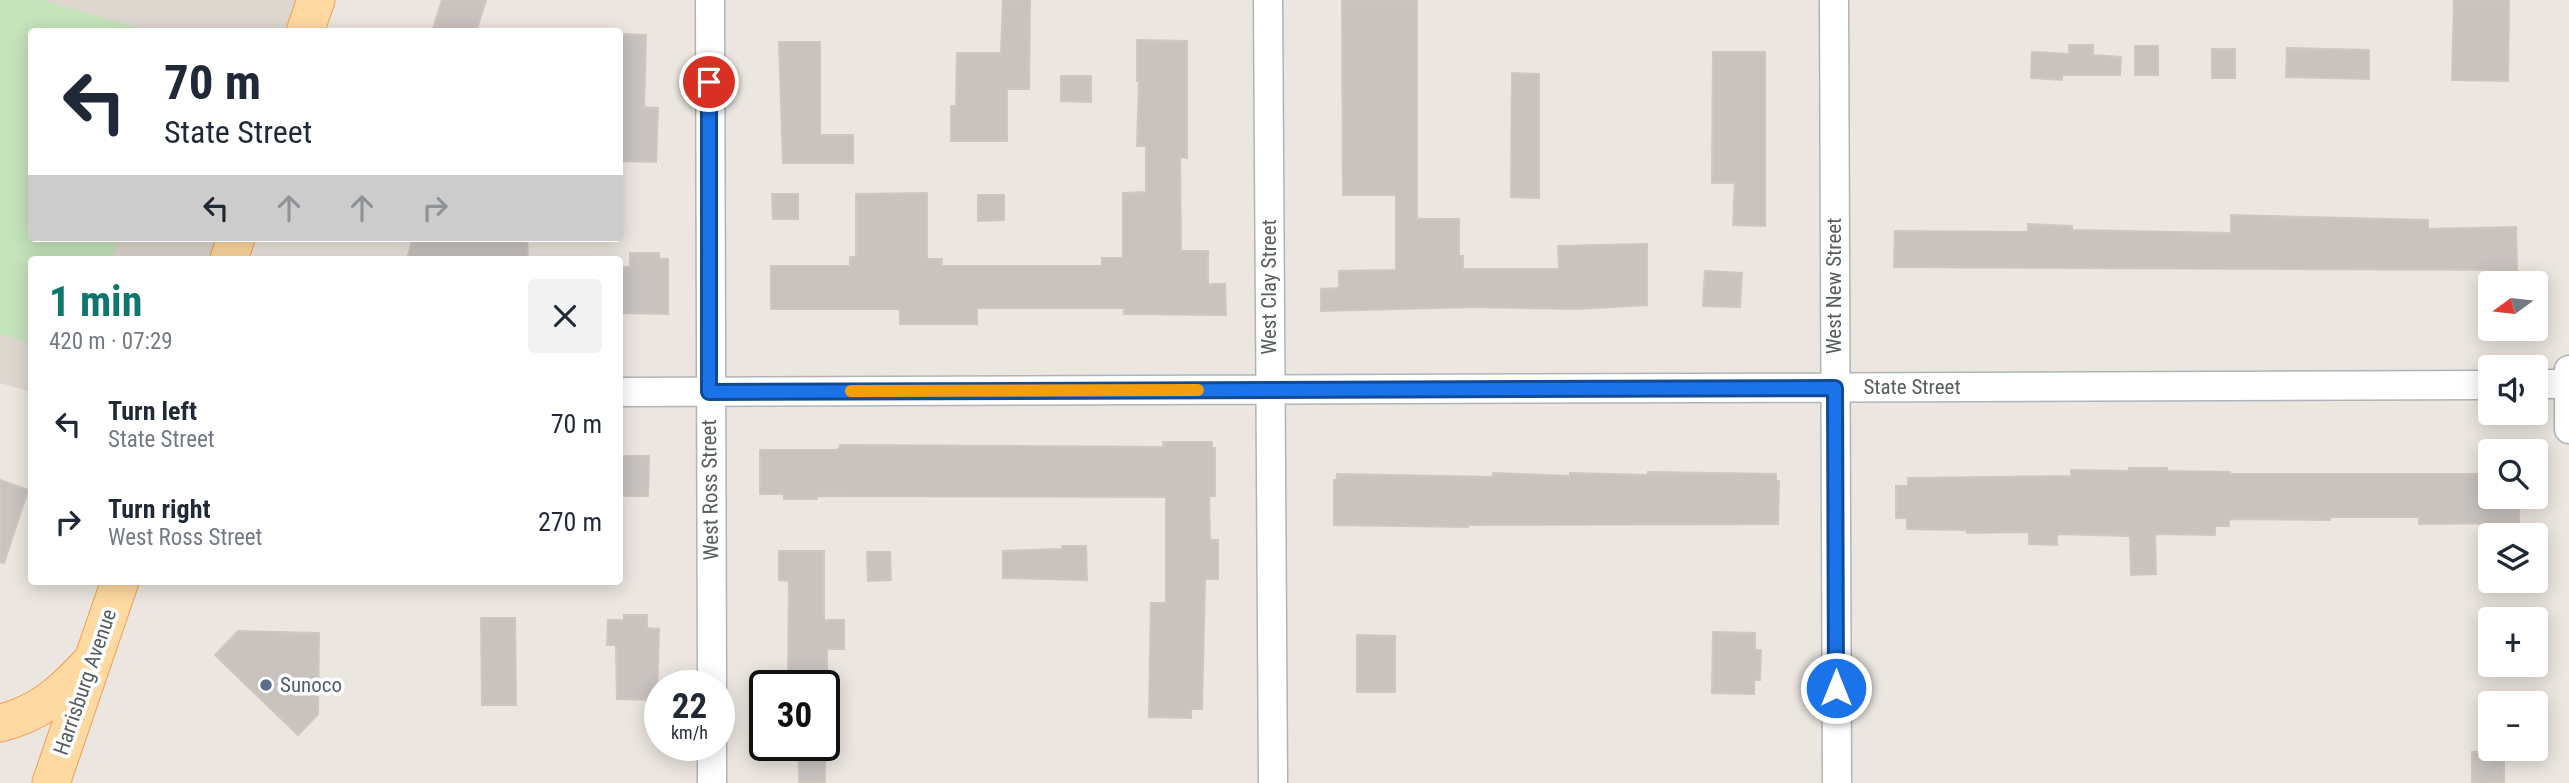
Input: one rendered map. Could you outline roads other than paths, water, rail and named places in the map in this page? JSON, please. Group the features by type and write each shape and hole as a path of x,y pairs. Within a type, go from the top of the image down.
{"main road":[{"path":"306,28 316,0"},
{"name":"Harrisburg Avenue","path":"51,783 119,585"},
{"path":"0,723 32,713 50,702 93,660"}],"street":[{"name":"West Ross Street","path":"710,0 712,670"},
{"name":"West Clay Street","path":"1268,0 1273,783"},
{"name":"West New Street","path":"1834,0 1837,783"},
{"path":"2569,370 2569,429"},
{"path":"2548,384 2569,384"},
{"name":"State Street","path":"623,392 2478,385"},
{"path":"712,761 712,783"}],"place":[{"name":"Sunoco","path":"266,685"}]}
